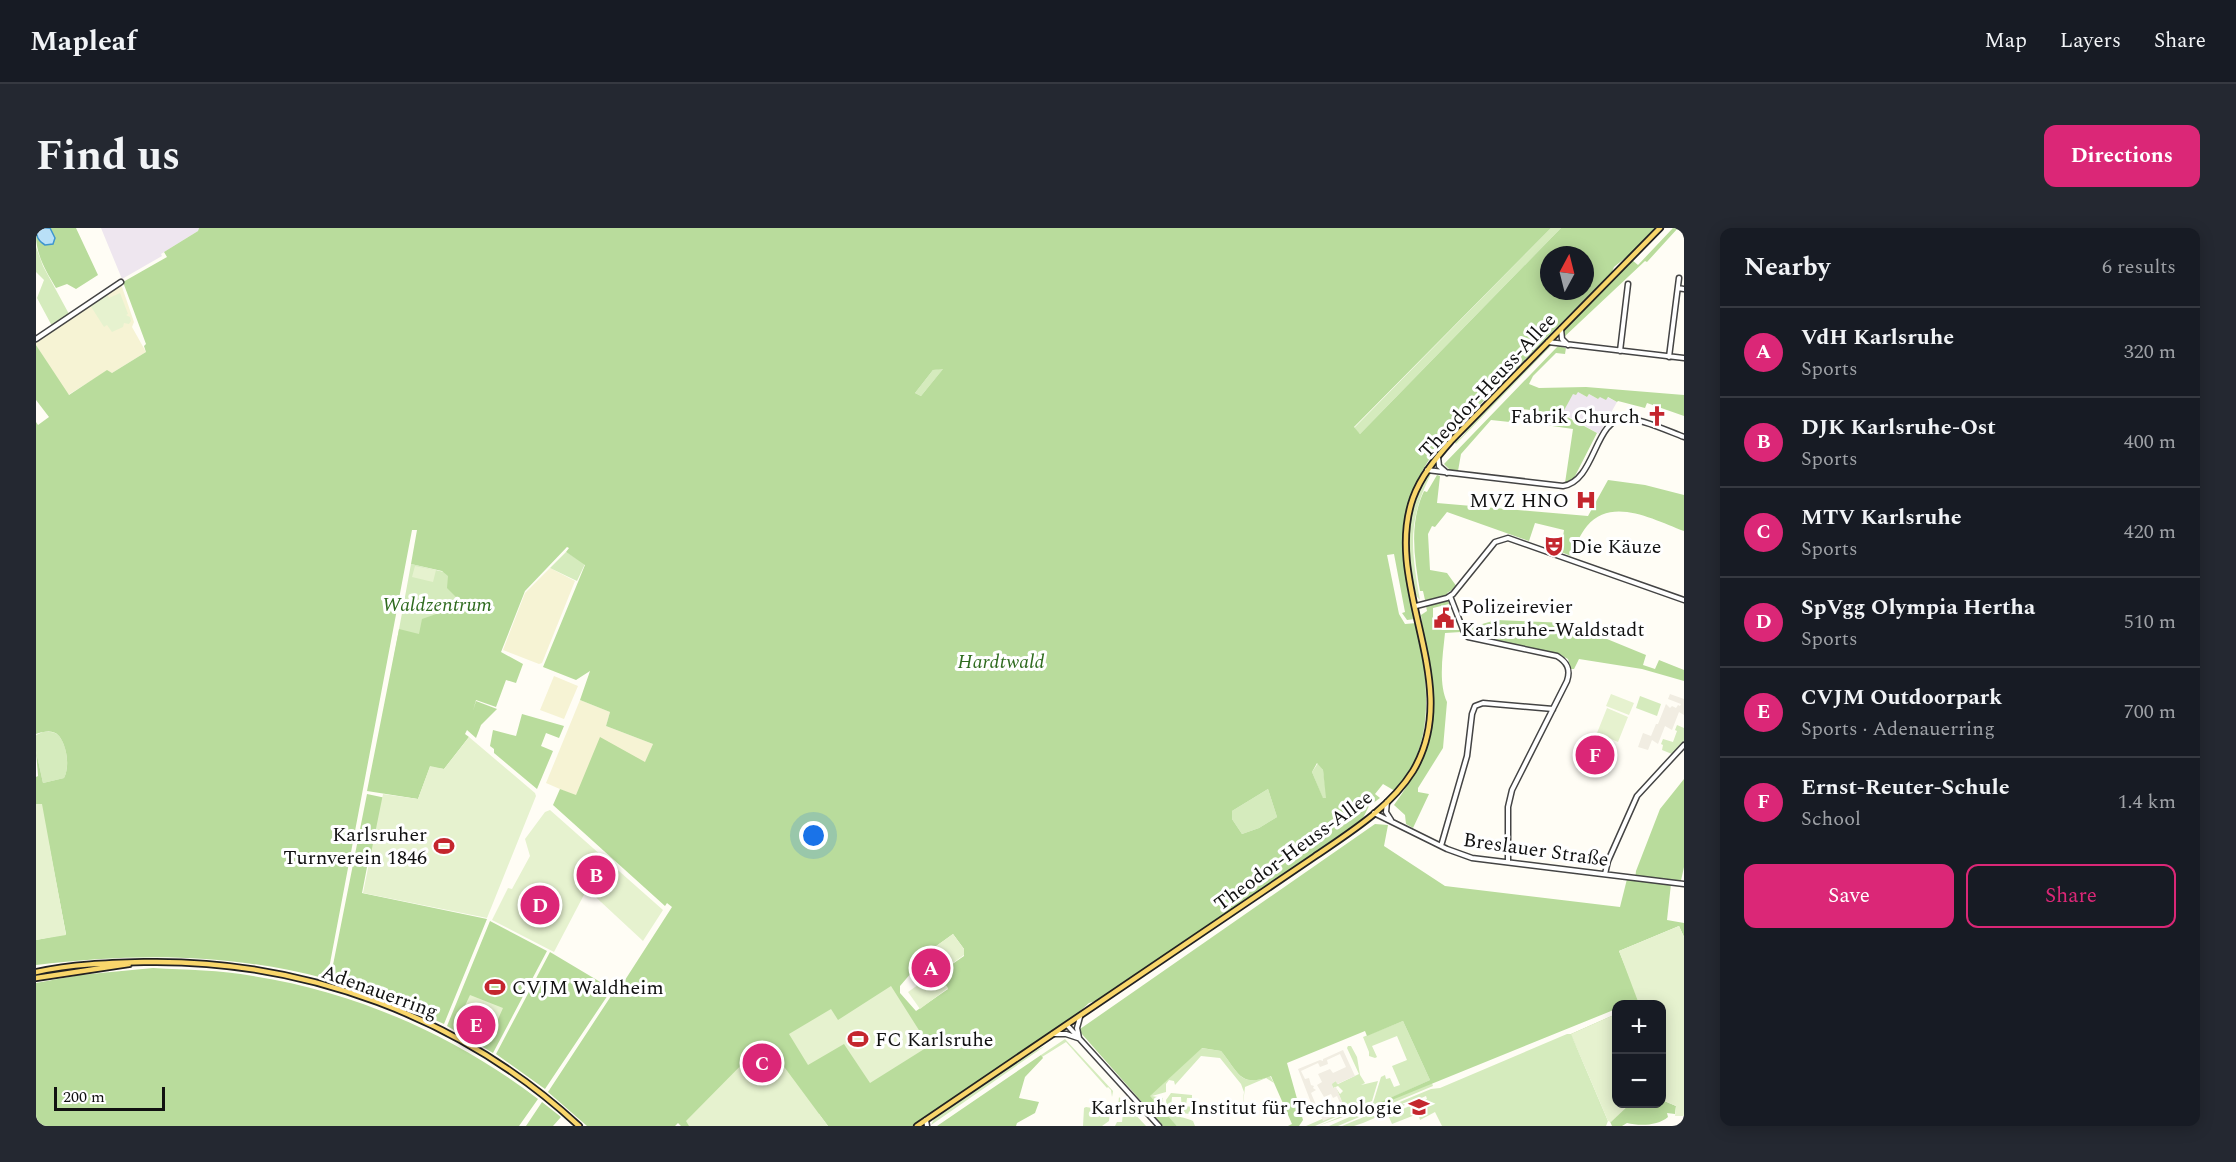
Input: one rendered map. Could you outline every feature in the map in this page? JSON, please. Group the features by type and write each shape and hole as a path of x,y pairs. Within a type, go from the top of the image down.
{"main road":[{"name":"Theodor-Heuss-Allee","path":"917,1126 1314,857 1374,813 1407,780 1422,751 1428,728 1431,700 1407,557 1407,523 1414,496 1427,470 1438,456 1660,228"},
{"name":"Adenauerring","path":"36,978 141,962"},
{"name":"Adenauerring","path":"36,972 90,964 196,963 256,969 321,983 388,1006 443,1030 528,1083 579,1126"}],"street":[{"path":"1669,357 1679,278"},
{"path":"36,339 121,282"},
{"path":"1620,351 1628,284"},
{"path":"1678,288 1684,289"},
{"path":"1561,329 1562,339 1569,345"},
{"path":"1548,342 1684,358"},
{"path":"1427,470 1563,486 1572,484 1581,476 1609,426 1619,420 1634,420 1684,437"},
{"path":"1438,456 1439,466 1447,473"},
{"path":"1416,606 1450,596 1460,587 1495,542 1508,538 1684,600"},
{"path":"1450,596 1468,637 1553,655 1565,661 1569,670 1569,676 1516,782 1509,801 1508,862"},
{"path":"1440,846 1467,756 1475,706 1483,703 1553,709"},
{"path":"1605,874 1637,796 1684,745"},
{"path":"1387,802 1386,812 1391,821"},
{"name":"Breslauer Straße","path":"1374,813 1440,846 1466,856 1684,884"},
{"path":"1079,1039 1077,1028 1080,1017"},
{"path":"1067,1025 1160,1126"},
{"path":"1053,1035 1066,1034 1079,1039"},
{"path":"926,1120 927,1126"}],"shaded area":[{"path":"101,228 199,228 198,231 161,254 162,256 122,279"},
{"path":"121,284 134,322 132,327 146,352 112,373 107,371 68,395 36,345 36,340"},
{"path":"1578,392 1587,397 1589,394 1598,399 1600,396 1607,397 1617,402 1599,434 1562,413 1573,393"},
{"path":"550,568 575,581 542,663 539,664 503,650 525,593"},
{"path":"554,676 578,686 564,719 540,710"},
{"path":"1670,694 1684,699 1684,715 1679,712 1672,730 1665,726 1658,744 1652,740 1648,750 1638,747 1643,733 1651,736 1666,704 1670,708 1680,706 1681,704 1668,699"},
{"path":"580,700 610,712 606,726 653,744 645,763 576,796 546,783"},
{"path":"1343,1050 1355,1076 1332,1084 1333,1088 1336,1087 1347,1108 1343,1109 1344,1112 1323,1121 1319,1112 1315,1113 1298,1069 1320,1060 1323,1061","holes":["1340,1054 1346,1067 1333,1073 1330,1069 1318,1074 1322,1082 1317,1085 1324,1097 1331,1094 1333,1098 1337,1096 1341,1105 1337,1107 1338,1111 1326,1117 1323,1106 1320,1105 1322,1103 1316,1105 1311,1093 1316,1090 1314,1086 1311,1085 1309,1078 1305,1079 1301,1071 1318,1063 1320,1067 1328,1064 1327,1060"]}],"green space":[{"path":"50,228 76,228 98,275 76,289 67,284 56,288 42,263 36,242 36,235 45,245 53,244 55,238"},
{"name":"Hardtwald","path":"199,228 1551,228 1354,427 1360,434 1540,250 1540,300 1584,300 1439,446 1424,468 1414,489 1405,529 1405,550 1415,619 1407,620 1402,613 1405,612 1394,554 1387,555 1399,614 1405,624 1417,623 1426,689 1423,732 1418,753 1409,772 1395,791 1383,784 1375,794 1380,798 1369,806 1362,820 1099,1000 1089,1003 1077,1014 914,1126 828,1126 819,1114 703,1126 681,1126 678,1123 675,1126 587,1126 548,1092 613,993 616,994 672,907 667,903 665,906 553,805 560,789 576,795 600,737 645,762 653,744 606,726 610,712 580,700 590,671 576,680 543,667 585,565 566,552 569,548 567,547 525,591 501,652 523,664 516,683 506,680 496,707 476,700 473,711 476,701 497,709 481,725 476,738 467,730 465,734 469,737 444,769 430,767 418,799 367,791 399,629 419,634 422,619 439,613 442,606 455,603 456,597 447,588 448,576 442,571 411,564 417,530 412,530 327,979 254,964 182,958 110,958 36,965 36,940 66,934 49,845 36,846 36,777 38,776 36,751 43,783 64,778 67,757 64,745 57,734 45,732 36,734 36,422 38,425 49,417 36,400 36,345 69,395 107,370 112,373 146,352 144,346 146,344 123,282 167,257 164,252 198,231","holes":["943,369 921,396 915,393 933,370","1317,763 1323,770 1326,798 1323,798 1312,772","1268,789 1277,817 1259,828 1242,834 1232,819 1232,811","953,934 964,949 964,956 938,974 948,989 916,1011 900,993 900,986 912,972 913,963"]},
{"path":"1551,228 1561,228 1543,246 1540,246 1540,250 1360,434 1354,428"},
{"name":"Hardtwald","path":"1561,228 1655,228 1614,267 1594,290 1594,246 1543,246"},
{"path":"1673,228 1678,228 1647,262 1645,261 1563,338 1564,329 1632,260 1638,265"},
{"path":"36,247 43,266 69,314 52,326 37,298 44,280 36,272"},
{"path":"120,293 128,314 126,315 131,321 112,332 107,325 104,327 90,305 107,295 109,298"},
{"path":"1552,345 1456,444 1454,442 1511,382 1536,357"},
{"path":"1558,346 1566,348 1565,354 1556,353 1533,376 1529,384 1539,388 1586,387 1684,395 1684,416 1647,403 1645,408 1617,402 1608,397 1606,400 1600,397 1598,399 1589,394 1587,397 1578,392 1576,395 1573,394 1562,414 1597,433 1574,478 1565,483 1573,429 1545,425 1546,412 1521,409 1519,423 1491,420 1461,454 1458,471 1450,470 1444,464"},
{"path":"944,368 921,396 915,393 933,370"},
{"path":"1431,474 1418,507 1413,536 1420,600 1414,590 1410,575 1409,535 1416,496 1422,482"},
{"path":"1437,475 1440,476 1437,503 1588,516 1608,480 1645,485 1684,495 1684,531 1634,513 1621,511 1608,513 1597,517 1587,526 1571,556 1561,552 1564,530 1535,523 1529,541 1447,512 1435,527 1432,526 1428,534 1430,570 1447,573 1457,587 1447,593 1449,604 1433,608 1433,619 1442,630 1461,630 1461,632 1445,633 1442,677 1447,702 1443,748 1418,788 1418,792 1429,794 1413,828 1406,824 1405,815 1394,805 1421,759 1430,728 1433,694 1421,615 1427,611 1426,606 1448,599 1447,596 1425,600 1423,591 1420,591 1416,566 1414,540 1416,515 1424,491 1427,492"},
{"path":"566,552 585,564 577,581 550,568"},
{"name":"Waldzentrum","path":"411,564 518,590 393,662"},
{"path":"415,566 436,570 433,582 412,577"},
{"path":"1496,620 1568,623 1646,655 1643,665 1655,669 1659,660 1684,670 1684,681 1642,669 1579,659 1574,669 1571,669 1568,659 1559,654 1474,636 1467,633 1465,629"},
{"path":"1611,694 1634,703 1629,715 1606,706"},
{"path":"1640,696 1661,704 1657,716 1636,708"},
{"path":"1607,708 1628,717 1618,742 1597,733"},
{"path":"522,714 564,726 559,738 546,733 541,746 553,751 537,789 494,753 494,749 490,746 493,730 516,736"},
{"path":"1677,725 1684,728 1684,741 1672,754 1662,750 1663,745 1661,744 1663,739 1673,742"},
{"path":"53,732 58,735 64,744 67,762 64,778 43,783 36,751 36,735"},
{"name":"Karlsruher Turnverein 1846","path":"469,737 536,796 487,918 363,893 383,794 418,799 430,766 444,769"},
{"path":"1318,763 1323,770 1327,798 1323,799 1312,772"},
{"path":"1684,779 1684,867 1680,885 1671,884 1667,920 1684,923 1684,937 1679,926 1619,951 1639,1000 1612,1000 1612,1011 1382,1104 1381,1102 1430,1080 1403,1021 1367,1036 1365,1031 1287,1063 1303,1120 1299,1126 1288,1126 1292,1124 1271,1076 1253,1080 1246,1079 1237,1072 1221,1051 1202,1048 1150,1096 1177,1126 1163,1126 1081,1033 1080,1029 1375,824 1388,825 1384,846 1445,886 1620,907 1627,879 1635,880 1636,871 1660,809"},
{"path":"1268,789 1277,817 1259,828 1242,834 1232,819 1232,811"},
{"path":"367,794 400,801 368,862 362,893 487,919 444,1024 390,1000 330,980"},
{"path":"36,804 42,804 66,935 36,940"},
{"path":"550,810 663,910 643,941 587,889 554,952 492,920 508,888 512,889 530,856 525,839 545,812"},
{"path":"490,921 547,951 493,1053 447,1026"},
{"path":"1679,926 1684,937 1684,1116 1675,1116 1676,1106 1666,1102 1666,1000 1637,1000 1619,951"},
{"path":"953,934 964,949 964,955 938,974 948,988 920,1009 908,992 925,980 912,963"},
{"path":"550,952 612,989 545,1089 496,1054"},
{"path":"153,968 216,971 253,976 292,983 367,1005 473,1055 538,1099 519,1126 36,1126 36,983 80,975"},
{"name":"FC Karlsruhe","path":"891,986 929,1046 870,1083 844,1044 808,1065 789,1034 831,1009 838,1020"},
{"path":"470,995 503,1008 495,1026 462,1012"},
{"path":"1612,1016 1612,1108 1666,1108 1666,1102 1676,1106 1675,1114 1667,1113 1668,1117 1654,1124 1627,1123 1622,1126 1612,1126 1571,1034"},
{"path":"1612,1016 1612,1108 1626,1108 1611,1122 1608,1121 1571,1034"},
{"path":"1403,1021 1430,1080 1380,1103 1432,1083 1433,1086 1338,1126 1329,1126 1379,1104 1318,1126 1373,1103 1381,1077 1385,1075 1386,1079 1390,1078 1394,1087 1400,1085 1392,1066 1407,1060 1397,1036 1372,1046 1377,1057 1375,1058 1369,1056 1363,1037"},
{"path":"1571,1034 1608,1121 1606,1126 1442,1126 1435,1112 1420,1120 1419,1117 1426,1114 1425,1111 1392,1124 1388,1115 1427,1099 1426,1096 1363,1123 1342,1126 1431,1089 1440,1088"},
{"path":"1065,1039 1113,1091 1112,1097 1111,1090 1066,1042 1042,1057 1041,1055"},
{"path":"765,1041 828,1126 689,1126 686,1121"},
{"path":"1045,1046 931,1125 935,1117 1028,1054"},
{"path":"1348,1046 1351,1046 1357,1057 1360,1075 1365,1083 1361,1085 1378,1081 1372,1101 1315,1126 1306,1126 1343,1110 1343,1104 1336,1088 1340,1094 1343,1091 1338,1086 1333,1088 1331,1083 1336,1081 1338,1084 1359,1074"},
{"path":"1201,1048 1221,1051 1237,1072 1246,1079 1270,1076 1274,1083 1266,1078 1245,1087 1241,1120 1244,1092 1241,1084 1220,1058 1201,1056 1175,1085 1174,1081 1169,1080 1166,1084 1166,1092 1152,1096 1163,1098 1169,1112 1193,1121 1195,1126 1177,1126 1149,1096"},
{"path":"1041,1055 1043,1058 1025,1077 1019,1098 1039,1102 1035,1113 1017,1123 1016,1126 937,1126"},
{"path":"1171,1093 1192,1095 1192,1098 1187,1098 1186,1106 1204,1109 1203,1116 1182,1113 1181,1097 1172,1097 1171,1107 1180,1108 1179,1113 1170,1108 1166,1100"},
{"path":"1119,1097 1146,1126 1115,1126 1117,1122 1122,1122 1123,1113 1120,1113 1118,1106"},
{"path":"542,1102 561,1117 553,1126 526,1126"},
{"path":"1084,1108 1110,1111 1109,1121 1102,1126 1083,1126"}],"water":[{"path":"36,228 50,228 55,238 53,244 45,245 41,242"}],"place":[{"name":"Fabrik Church","path":"1657,416"},
{"name":"MVZ HNO","path":"1586,500"},
{"name":"Die Käuze","path":"1554,546"},
{"name":"Polizeirevier Karlsruhe-Waldstadt","path":"1444,618"},
{"name":"Ernst-Reuter-Schule","path":"1595,755"},
{"name":"Karlsruher Turnverein 1846","path":"444,846"},
{"name":"DJK Karlsruhe-Ost","path":"596,875"},
{"name":"SpVgg Olympia Hertha","path":"540,905"},
{"name":"VdH Karlsruhe","path":"931,968"},
{"name":"CVJM Waldheim","path":"495,987"},
{"name":"CVJM Outdoorpark","path":"476,1025"},
{"name":"FC Karlsruhe","path":"858,1039"},
{"name":"MTV Karlsruhe","path":"762,1063"},
{"name":"Karlsruher Institut für Technologie","path":"1419,1107"}]}
